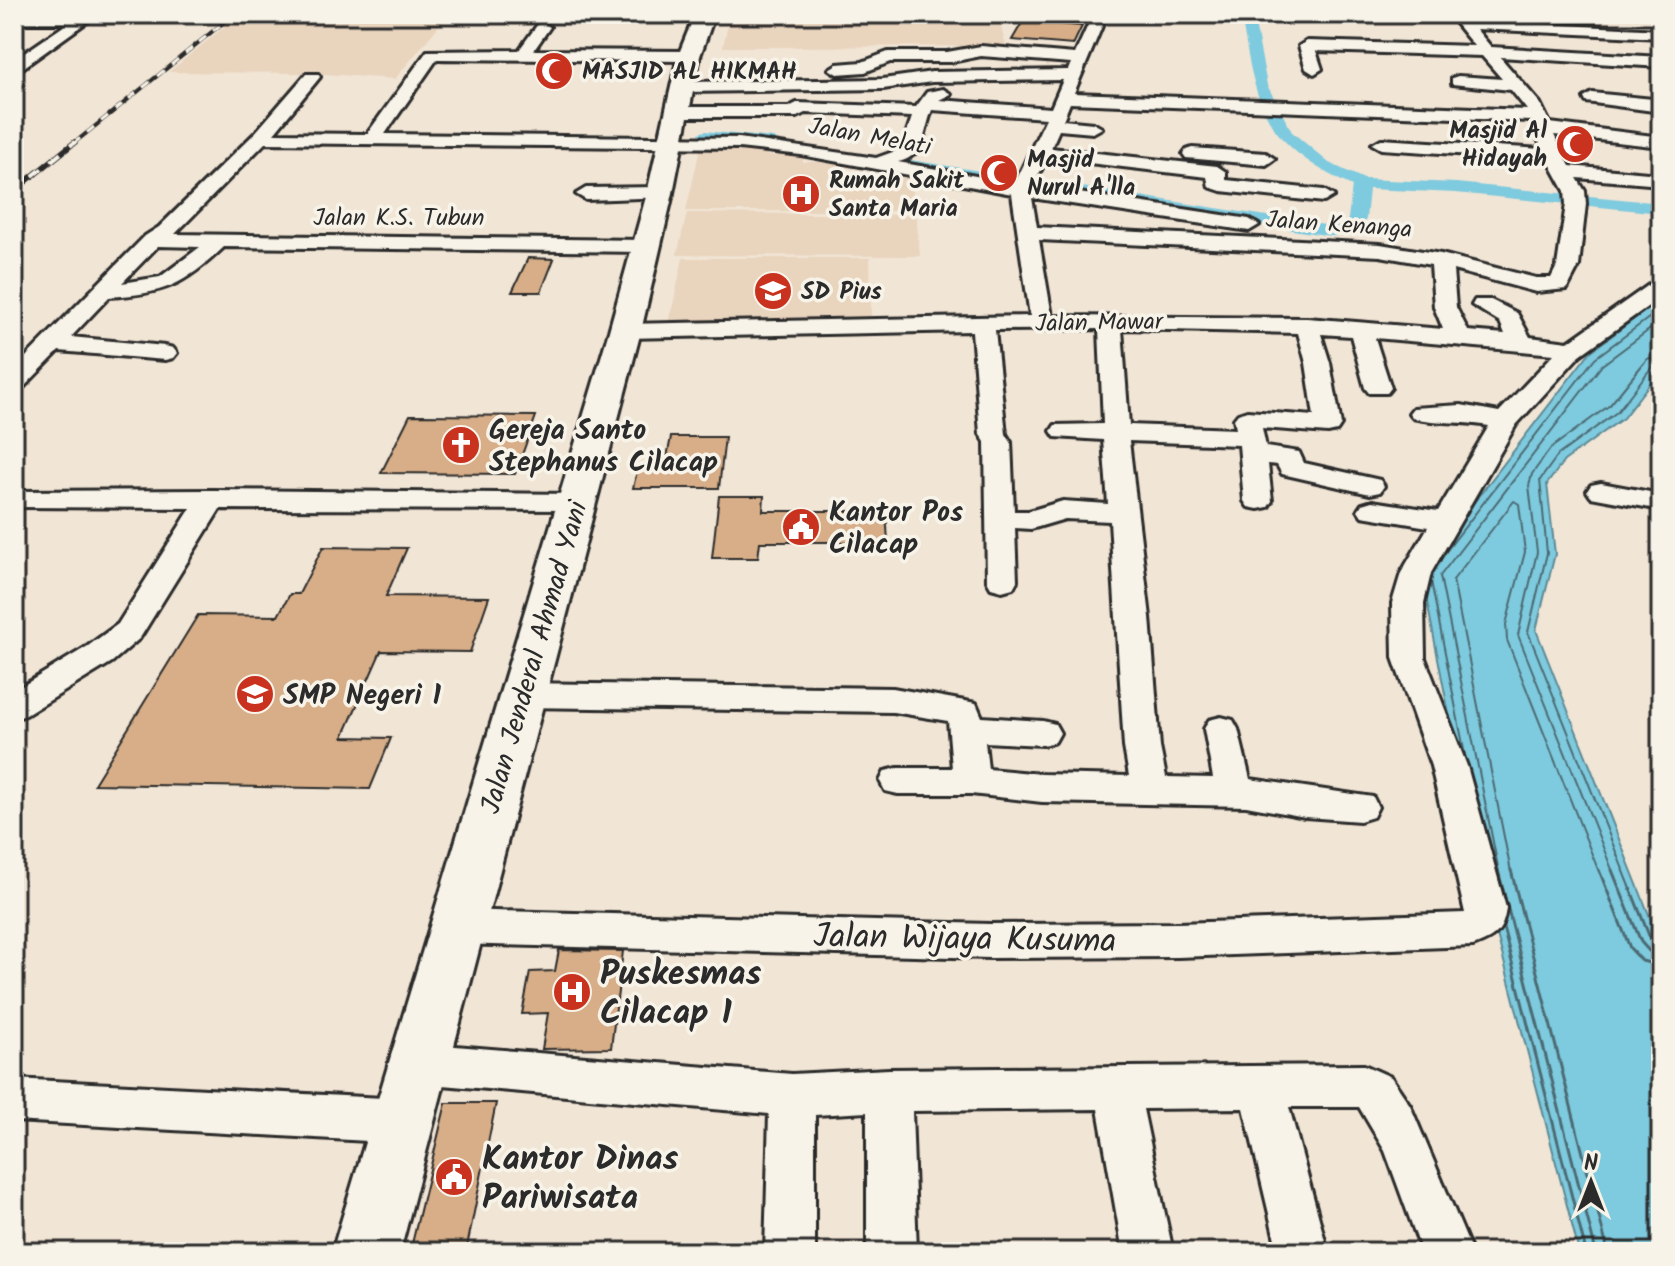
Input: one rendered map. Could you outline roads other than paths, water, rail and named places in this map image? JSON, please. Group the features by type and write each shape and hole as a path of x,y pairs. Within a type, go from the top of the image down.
{"main road":[{"name":"Jalan Jenderal Ahmad Yani","path":"366,1252 520,695 625,331 685,87 689,56 705,14"}],"street":[{"path":"1042,322 1028,233 1042,146 1100,14"},
{"path":"14,19 88,16"},
{"path":"14,67 88,16"},
{"path":"1460,20 1513,85 1559,161"},
{"path":"1404,22 1460,20 1634,28 1661,34"},
{"path":"524,54 543,27"},
{"path":"1634,28 1660,62"},
{"path":"25,36 59,37"},
{"path":"1314,69 1307,46 1485,50 1660,62"},
{"path":"827,84 828,70 832,69 865,67 888,57 951,56 966,51 997,50 1075,67"},
{"path":"14,54 33,54"},
{"path":"373,138 431,55 689,56"},
{"path":"883,161 910,150 922,108 933,96 950,92 947,66 951,64 951,56"},
{"path":"685,87 883,84 897,79 1075,67"},
{"path":"14,383 260,138 312,77"},
{"path":"1458,81 1513,85"},
{"path":"797,115 799,84"},
{"path":"1592,98 1644,102 1661,107"},
{"path":"679,112 797,115 852,104 922,108 1328,237"},
{"path":"1042,146 1263,105 1287,106 1659,180"},
{"path":"1042,146 1114,119"},
{"path":"1042,146 1093,128"},
{"name":"Jalan Melati","path":"260,138 671,142 777,146 883,161 1042,146"},
{"path":"1538,174 1559,161 1661,142"},
{"path":"1381,144 1559,161 1661,157"},
{"path":"1042,146 1226,163 1264,163"},
{"path":"1042,146 1190,186"},
{"name":"Jalan Kenanga","path":"1028,233 1380,250 1441,260 1479,288 1559,284 1568,266 1572,217 1559,161"},
{"path":"1226,163 1216,183 1221,185 1324,196"},
{"path":"586,194 660,193"},
{"name":"Jalan K.S. Tubun","path":"159,236 646,240"},
{"name":"Jalan K.S. Tubun","path":"159,236 217,242 425,238"},
{"path":"105,291 142,289 170,283 217,242"},
{"path":"1441,260 1445,307 1459,337"},
{"path":"1064,431 1115,432 1253,445 1289,458 1293,469 1444,521 1505,421 1572,350 1661,287"},
{"path":"1479,288 1509,318 1521,342"},
{"name":"Jalan Mawar","path":"625,331 945,315 983,325 1110,321 1307,325 1521,342 1572,350"},
{"path":"1110,321 1117,420 1115,432 1134,617 1142,747 1150,790"},
{"path":"983,325 992,421 998,442 1002,581"},
{"path":"1258,501 1249,418 1328,425 1318,363 1307,325"},
{"path":"1361,329 1378,388"},
{"path":"53,343 165,353"},
{"path":"1422,413 1461,413 1505,421"},
{"path":"1601,491 1661,502"},
{"path":"14,707 100,654 129,631 212,498"},
{"path":"14,499 576,502"},
{"path":"1001,519 1031,520 1063,510 1123,513"},
{"name":"Jalan Wijaya Kusuma","path":"457,927 990,941 1178,940 1473,929 1484,923 1486,908 1449,766 1409,658 1406,629 1408,603 1416,573 1444,521"},
{"path":"520,695 893,700 961,710 966,715 971,781"},
{"path":"967,729 1043,733"},
{"path":"1221,729 1234,791"},
{"path":"898,781 971,781 1042,788 1234,791 1305,803 1360,807"},
{"path":"419,1063 792,1095 889,1090 1364,1086 1375,1092 1409,1154 1447,1252"},
{"path":"1261,1086 1303,1252"},
{"path":"889,1090 892,1252"},
{"path":"1117,1090 1148,1252"},
{"path":"790,1252 792,1095"},
{"path":"14,1100 403,1121"}],"water":[{"path":"1661,299 1661,369 1623,418 1564,461 1547,484 1555,554 1536,630 1661,945 1661,1252 1579,1252 1476,853 1421,571 1590,352"}],"waterway":[{"path":"1247,14 1260,85 1285,135 1323,166 1361,184"},
{"path":"705,136 773,143"},
{"path":"897,163 1331,231 1350,230 1357,219 1361,184"},
{"path":"1361,184 1456,188 1661,208"}],"railway":[{"path":"73,144 234,14"},
{"path":"14,191 75,142"}],"place":[{"name":"MASJID AL HIKMAH","path":"554,71"},
{"name":"Masjid Al Hidayah","path":"1575,144"},
{"name":"Masjid Nurul A'lla","path":"999,173"},
{"name":"Rumah Sakit Santa Maria","path":"801,194"},
{"name":"SD Pius","path":"773,291"},
{"name":"Gereja Santo Stephanus Cilacap","path":"461,445"},
{"name":"Kantor Pos Cilacap","path":"801,527"},
{"name":"SMP Negeri 1","path":"255,694"},
{"name":"Puskesmas Cilacap 1","path":"572,992"},
{"name":"Kantor Dinas Pariwisata","path":"454,1177"}]}
